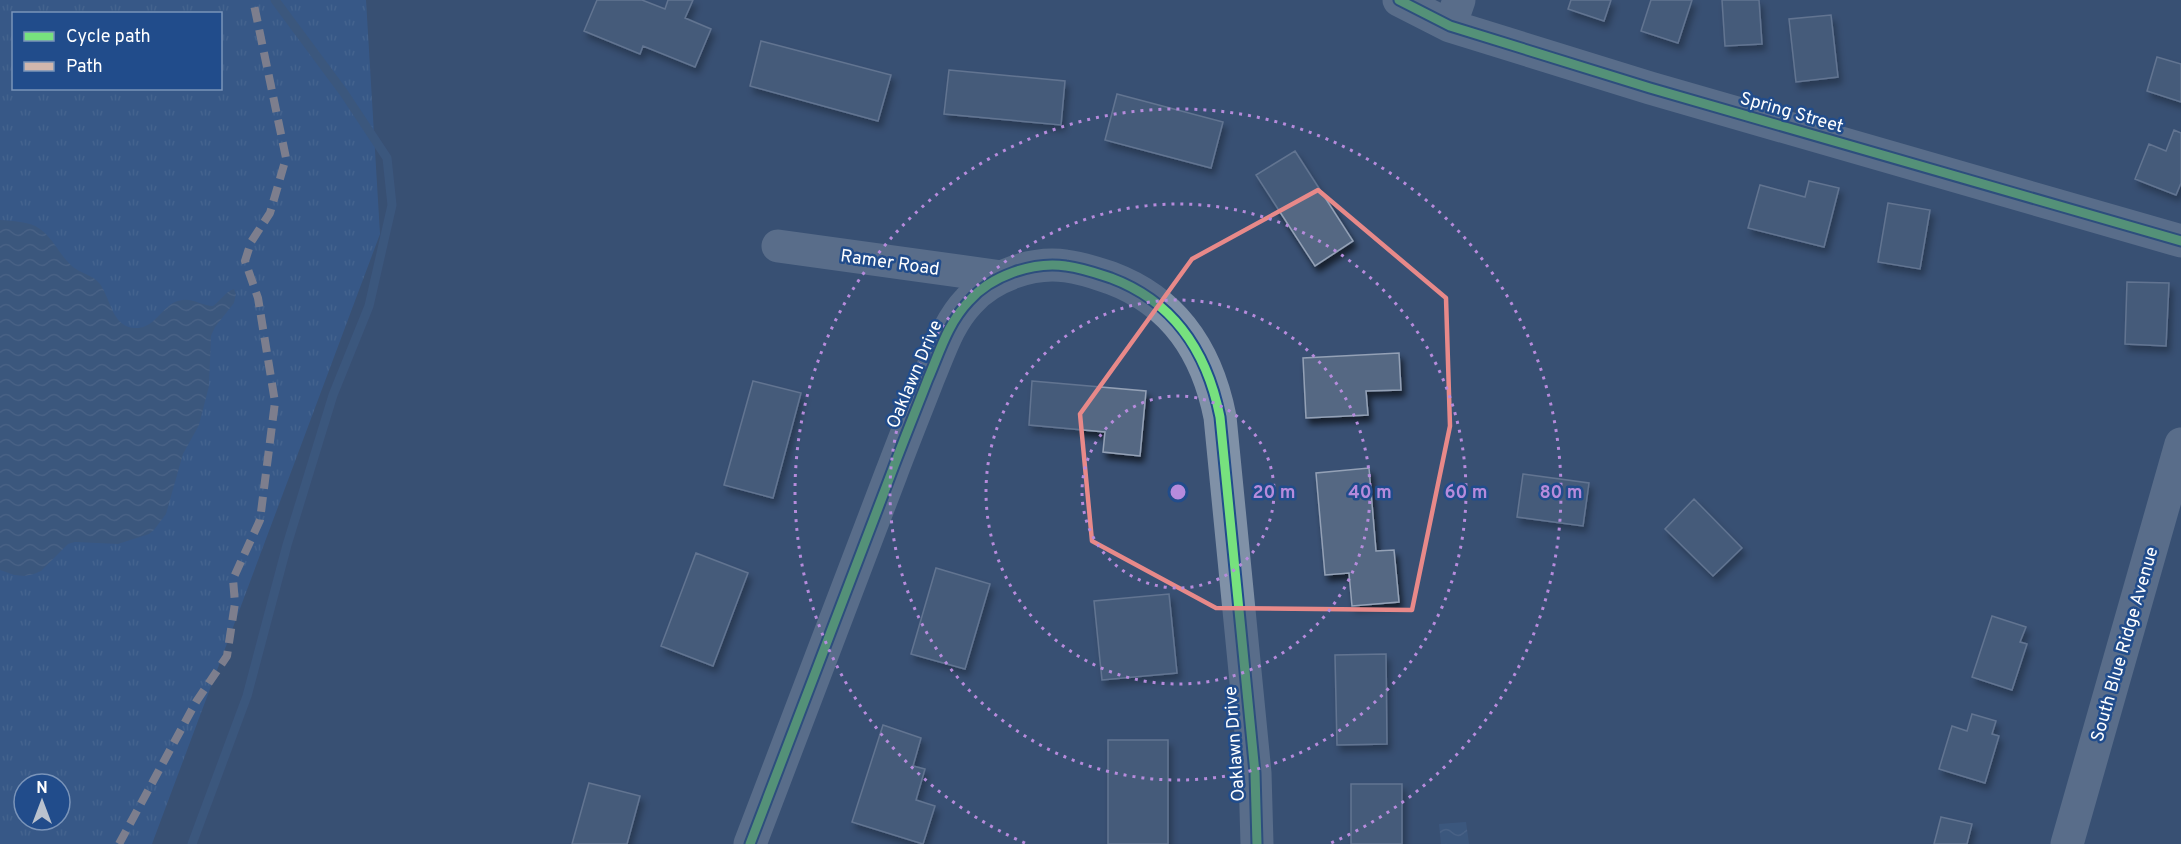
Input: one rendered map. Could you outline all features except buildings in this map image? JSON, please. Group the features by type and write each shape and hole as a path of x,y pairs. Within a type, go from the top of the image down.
{"street":[{"name":"Spring Street","path":"1399,0 1455,13 1650,88 2181,241"},
{"name":"Ramer Road","path":"778,246 1002,278"},
{"name":"Oaklawn Drive","path":"750,844 951,323 983,288 1002,278 1033,267 1064,265 1114,279 1155,302 1181,327 1201,356 1215,389 1220,417 1255,773 1257,844"},
{"name":"South Blue Ridge Avenue","path":"2067,844 2181,444"}],"highlighted area":[{"path":"1318,190 1446,298 1450,426 1412,610 1216,608 1092,541 1080,414 1192,259"}],"green space":[{"path":"0,0 366,0 380,234 152,844 0,844"}],"water":[{"path":"0,220 26,223 36,226 45,233 73,267 100,284 113,312 128,327 143,327 149,324 175,302 190,300 213,306 231,290 234,289 236,294 234,303 215,327 211,336 209,386 199,425 183,454 166,514 154,530 149,534 118,544 75,542 68,544 41,571 24,576 0,570"},
{"path":"1466,822 1469,844 1441,844 1439,824"}],"waterway":[{"path":"192,844 247,696 287,545 333,395 369,306 392,205 387,158 344,93 275,0"}],"marked path":[{"path":"119,844 196,702 227,656 235,603 233,579 260,520 275,402 258,298 245,261 251,242 270,213 286,158 253,0"}],"cycle path":[{"path":"1399,0 1450,26 1650,88 2181,241"},
{"path":"750,844 900,450 950,328 969,301 989,284 1013,272 1053,265 1078,268 1111,278 1134,288 1153,301 1185,332 1197,351 1214,393 1220,417 1255,773 1257,844"}]}
